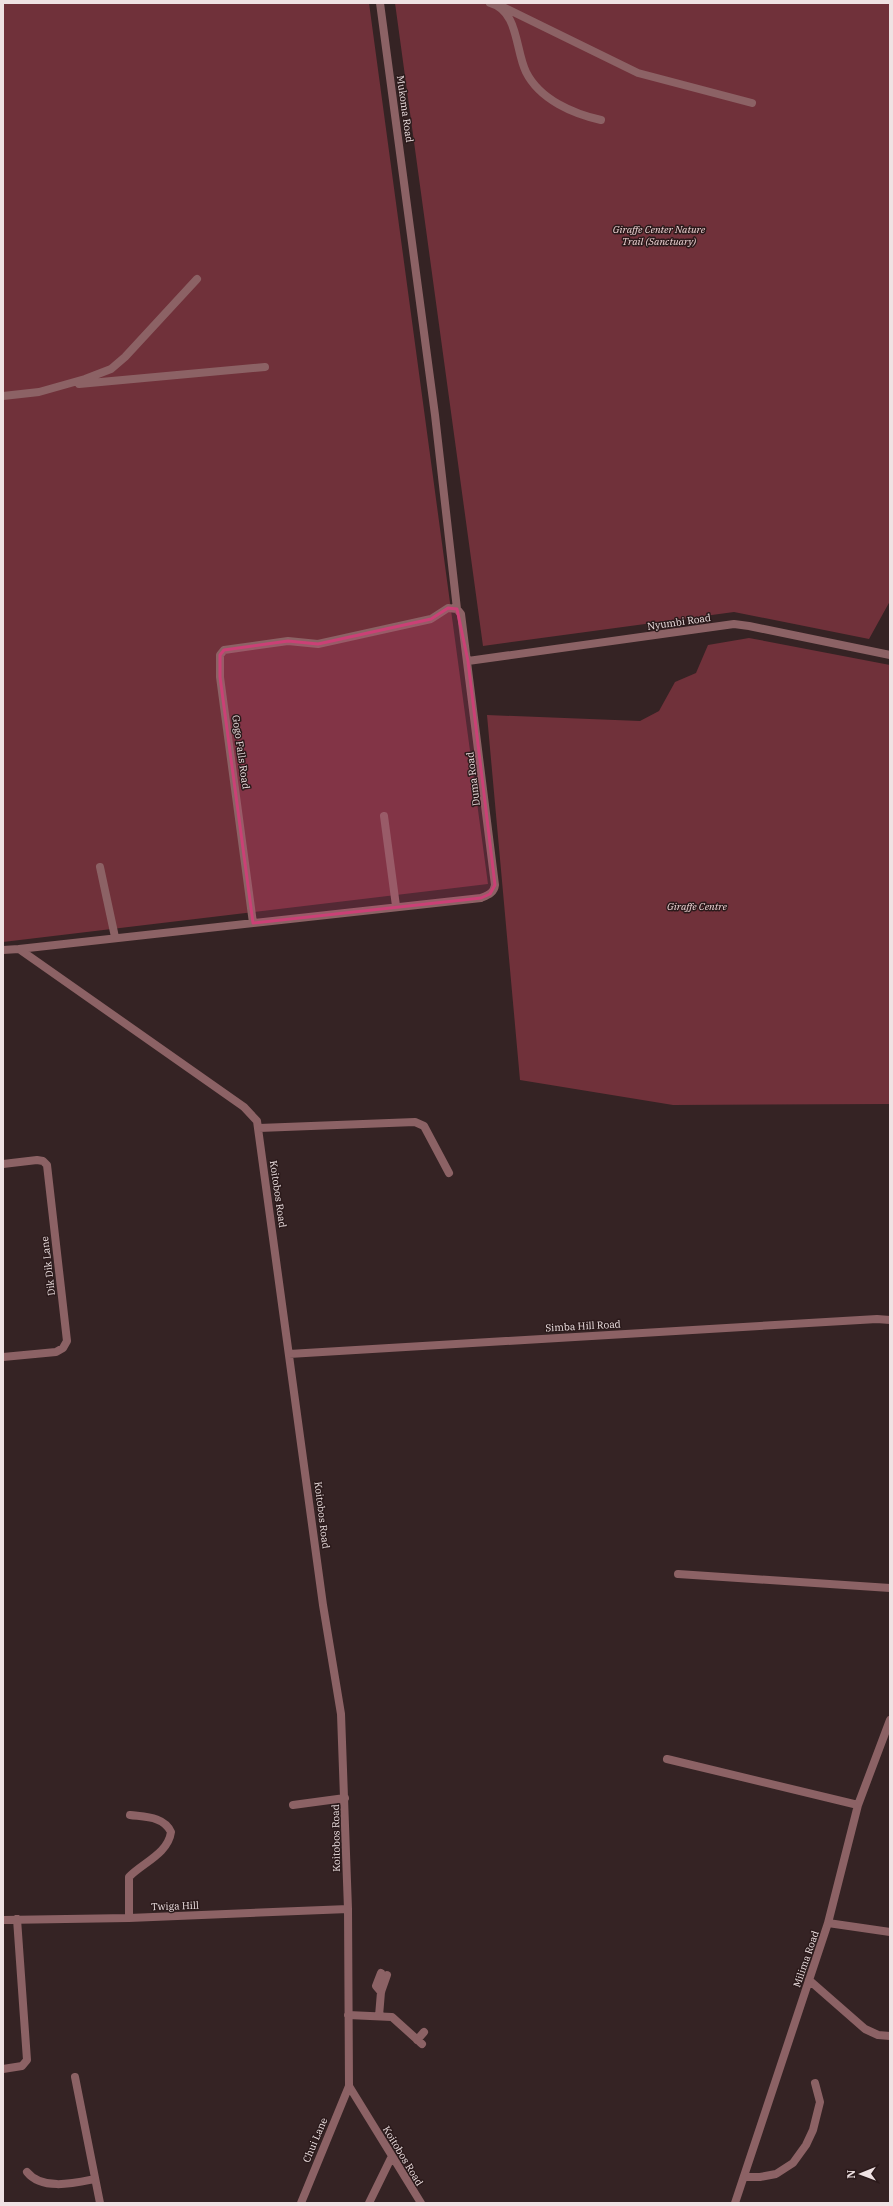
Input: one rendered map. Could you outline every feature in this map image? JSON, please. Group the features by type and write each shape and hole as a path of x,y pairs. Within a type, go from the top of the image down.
{"street":[{"name":"Mukoma Road","path":"380,3 449,529 457,609"},
{"path":"490,3 499,5 638,73 752,103"},
{"path":"499,5 506,13 512,24 524,66 535,84 568,110 580,115 602,120"},
{"path":"3,396 39,392 85,379 111,369 118,364 197,279"},
{"path":"59,386 265,367"},
{"name":"Gogo Falls Road","path":"253,923 220,677 220,655 224,650 288,641 318,644 431,619 448,608 457,609"},
{"name":"Duma Road","path":"396,906 481,898 490,894 494,890 495,884 468,660 461,614 457,609"},
{"name":"Nyumbi Road","path":"468,660 734,624 890,655"},
{"path":"3,950 396,906 384,816"},
{"path":"100,867 115,938"},
{"name":"Koitobos Road","path":"19,949 244,1106 257,1121 323,1605 341,1714 348,1909 350,2086 421,2203"},
{"path":"259,1128 415,1122 424,1126 449,1173"},
{"name":"Dik Dik Lane","path":"3,1164 37,1160 43,1161 47,1166 67,1341 63,1348 56,1352 3,1357"},
{"name":"Simba Hill Road","path":"289,1354 877,1319 890,1320"},
{"path":"678,1574 890,1588"},
{"name":"Milima Road","path":"735,2203 828,1923 858,1805 890,1720"},
{"path":"666,1759 858,1805"},
{"path":"292,1805 345,1798"},
{"path":"129,1918 129,1877 153,1859 170,1839 171,1832 165,1823 156,1818 130,1815"},
{"name":"Twiga Hill","path":"3,1920 129,1918 348,1909"},
{"path":"3,2069 22,2066 27,2060 17,1919"},
{"path":"828,1923 890,1932"},
{"path":"380,2016 382,1992 376,1986 384,1974"},
{"path":"809,1980 865,2029 878,2035 890,2036"},
{"path":"348,2015 388,2016 395,2019 419,2042 424,2032"},
{"path":"75,2077 100,2203"},
{"path":"744,2177 760,2177 776,2174 793,2163 806,2145 813,2130 820,2102 816,2083"},
{"name":"Chui Lane","path":"301,2203 350,2086"},
{"path":"369,2203 392,2156"},
{"path":"27,2172 35,2180 58,2184 95,2179"}],"highlighted area":[{"path":"448,608 457,609 468,661 495,885 490,894 481,898 253,923 220,677 220,655 224,650 288,641 318,644 431,619"}],"green space":[{"path":"3,3 369,3 488,884 3,942"},
{"name":"Giraffe Center Nature Trail (Sanctuary)","path":"395,3 890,3 890,601 869,639 734,612 483,646"},
{"name":"Giraffe Centre","path":"749,638 890,665 890,1104 673,1105 520,1080 487,715 640,721 659,711 675,682 696,673 708,645"}]}
